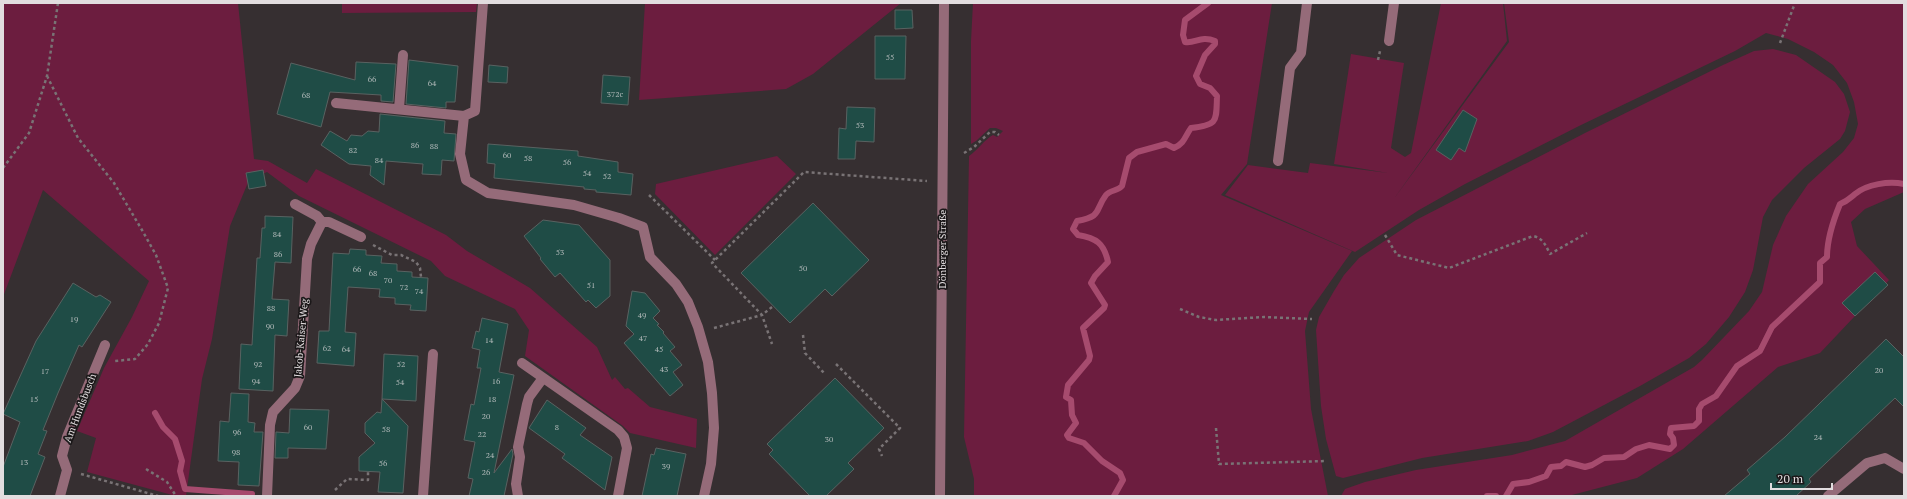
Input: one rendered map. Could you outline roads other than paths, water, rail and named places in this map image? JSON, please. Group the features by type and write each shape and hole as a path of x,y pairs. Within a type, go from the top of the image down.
{"street":[{"path":"336,103 464,116 475,110 483,3"},
{"name":"Dönberger Straße","path":"940,496 944,3"},
{"path":"1278,161 1290,68 1302,53 1307,3"},
{"path":"1389,41 1394,3"},
{"path":"399,109 402,55"},
{"path":"464,116 460,154 466,180 488,194 574,205 620,218 643,227 650,257 676,284 688,302 698,327 708,362 712,392 714,428 711,464 704,496"},
{"path":"295,204 317,216 322,222 329,222 361,237"},
{"name":"Jakob-Kaiser-Weg","path":"266,496 270,425 273,412 295,388 300,376 308,259 311,244 322,222"},
{"name":"Am Hundsbusch","path":"60,496 67,470 62,456 67,437 105,345"},
{"path":"423,496 433,354"},
{"path":"522,363 618,430 624,437 627,448 618,496"},
{"path":"518,496 516,484 520,457 518,447 527,404 529,397 543,378"},
{"path":"1828,496 1867,463 1885,458 1904,469"}],"waterway":[{"path":"1114,496 1123,480 1120,473 1102,461 1084,443 1069,438 1067,435 1076,423 1072,415 1071,400 1066,397 1068,385 1089,360 1090,356 1083,328 1104,308 1105,305 1091,283 1095,276 1108,262 1104,250 1098,242 1078,235 1073,229 1077,221 1091,217 1097,212 1108,193 1122,186 1129,158 1137,152 1166,144 1174,148 1183,142 1191,128 1207,125 1214,120 1216,116 1217,96 1210,88 1200,84 1196,76 1205,55 1215,44 1215,41 1210,39 1202,39 1192,42 1185,42 1183,35 1185,20 1208,3"},
{"path":"1506,496 1513,484 1529,482 1546,476 1551,467 1561,466 1566,462 1585,467 1604,458 1624,457 1636,449 1649,445 1670,449 1674,445 1673,438 1670,434 1671,428 1694,426 1699,421 1699,409 1702,404 1716,396 1737,366 1760,351 1772,327 1820,282 1820,263 1827,257 1831,230 1840,204 1847,201 1860,191 1878,184 1904,184"},
{"path":"155,413 163,427 175,439 182,461 180,471 185,489 252,494"},
{"path":"1487,496 1496,496"}]}
